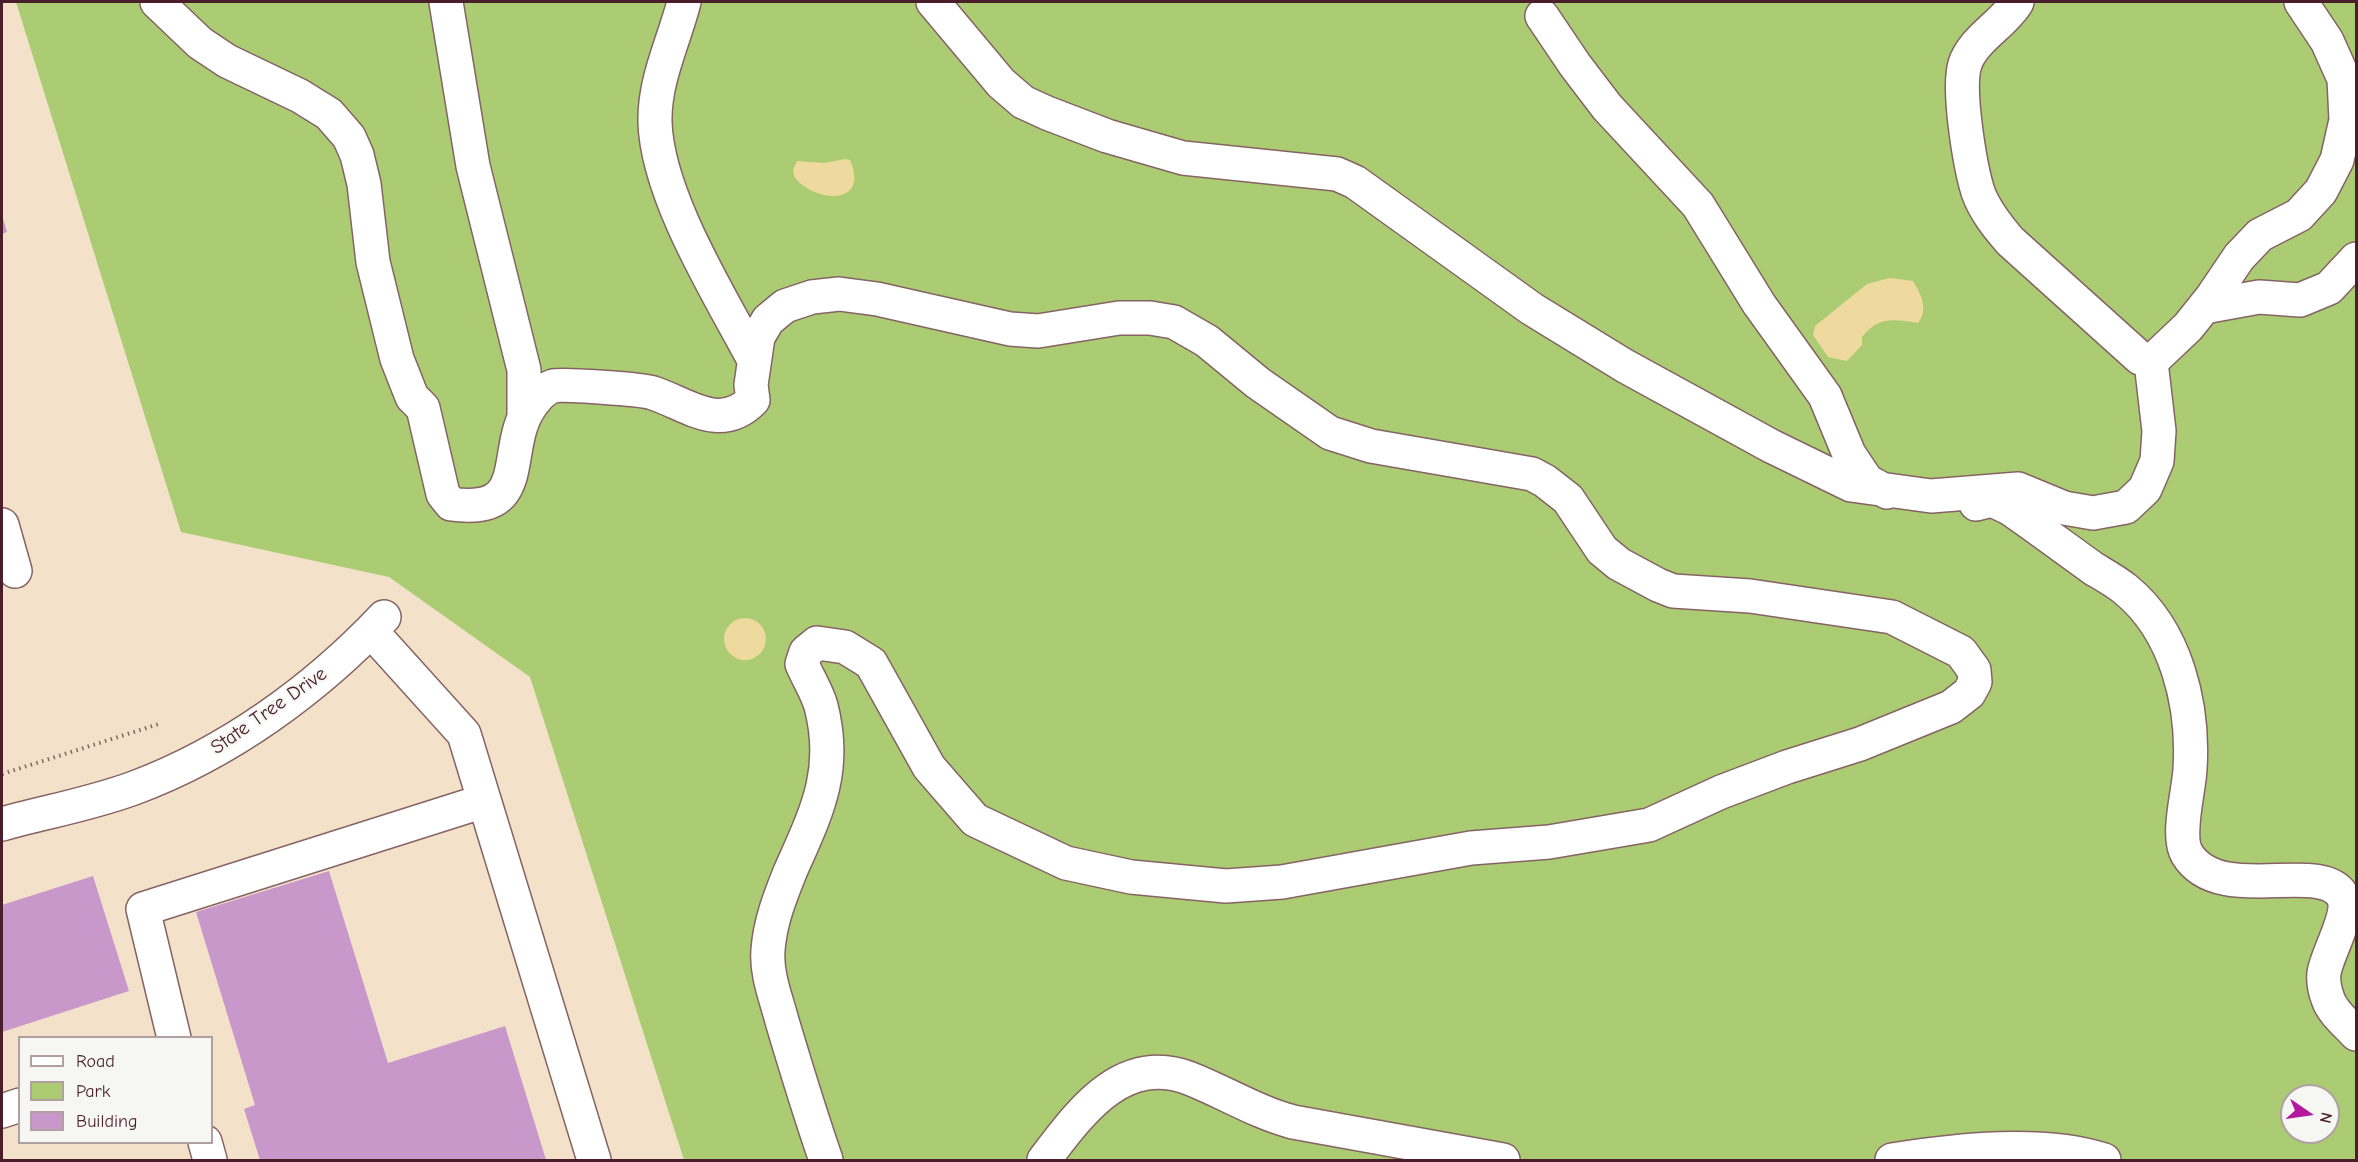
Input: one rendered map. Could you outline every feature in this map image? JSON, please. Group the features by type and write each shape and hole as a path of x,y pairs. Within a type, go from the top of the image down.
{"street":[{"path":"157,2 200,43 227,61 300,96 329,114 349,137 357,155 364,184 374,262 397,359 408,389 423,408 443,494 451,504 467,506 485,504 502,494 512,477 515,444 525,414 538,395 554,386 621,387 652,392 692,410 720,417 741,412 753,400 751,385 753,358 758,337 768,320 784,306 812,297 839,294 878,299 1019,330 1072,328 1119,318 1150,318 1174,322 1207,341 1266,388 1330,433 1371,446 1532,474 1568,499 1602,550 1619,564 1658,585 1673,591 1750,596 1892,616 1961,652 1974,670 1975,682 1969,693 1951,706 1850,748 1787,767 1721,792 1649,825 1549,842 1460,850 1282,882 1226,886 1131,877 1066,863 975,820 929,767 871,663 845,647 817,643 806,652 802,664 820,704 824,722 828,762 826,781 822,799 780,896 771,924 768,966 803,1093 826,1161"},
{"path":"446,2 473,166 524,370 525,414"},
{"path":"684,2 665,60 657,99 655,123 660,155 672,198 753,358"},
{"path":"933,2 1001,83 1023,102 1107,136 1183,158 1337,174 1355,182 1532,309 1625,366 1803,463 1851,485 1888,492 1931,496 2018,489 2064,508 2093,513 2126,507 2145,489 2157,461 2159,431 2151,362"},
{"path":"2018,2 1972,51 1965,64 1962,85 1971,163 1979,192 1993,222 2010,241 2140,358 2151,362"},
{"path":"2151,362 2204,307 2239,257 2260,234 2299,215 2321,191 2337,160 2346,120 2344,79 2327,41 2301,2"},
{"path":"1542,16 1575,66 1607,107 1698,205 1759,304 1825,396 1850,454 1867,481 1888,492"},
{"path":"2204,307 2259,297 2300,300 2329,288 2356,259"},
{"path":"1931,496 1948,504 1967,506 1992,500 2009,508 2125,589 2142,607 2168,644 2179,673 2191,727 2189,793 2182,834 2187,854 2200,867 2218,879 2310,881 2332,886 2342,894 2346,907 2324,972 2324,986 2328,1002 2356,1034"},
{"path":"2,525 15,571"},
{"name":"State Tree Drive","path":"2,824 134,788 226,746 344,659 378,624 464,734 484,801"},
{"path":"174,1036 143,909 484,801 594,1161"},
{"path":"1044,1161 1094,1099 1132,1077 1154,1073 1174,1074 1192,1079 1265,1115 1503,1161"},
{"path":"2,1111 18,1106"},
{"path":"205,1144 210,1161"},
{"path":"1892,1161 2008,1150 2057,1152 2104,1161"}],"path":[{"path":"2,774 162,723"}],"green space":[{"path":"16,2 2356,2 2356,1160 684,1160 530,677 389,577 181,532"}],"sand":[{"path":"850,160 854,175 853,185 847,192 838,196 827,196 804,187 795,178 793,170 797,161 824,163"},
{"path":"1890,278 1913,281 1923,307 1918,323 1894,320 1880,322 1862,337 1862,345 1847,361 1828,357 1813,335 1815,326 1867,284"},
{"path":"745,618 760,624 766,639 760,654 745,660 730,654 724,639 730,624"}],"building":[{"path":"2,215 7,232 2,234"},
{"path":"329,871 388,1063 505,1026 546,1160 260,1160 244,1109 255,1105 196,912"},
{"path":"93,876 129,991 2,1032 2,905"}]}
